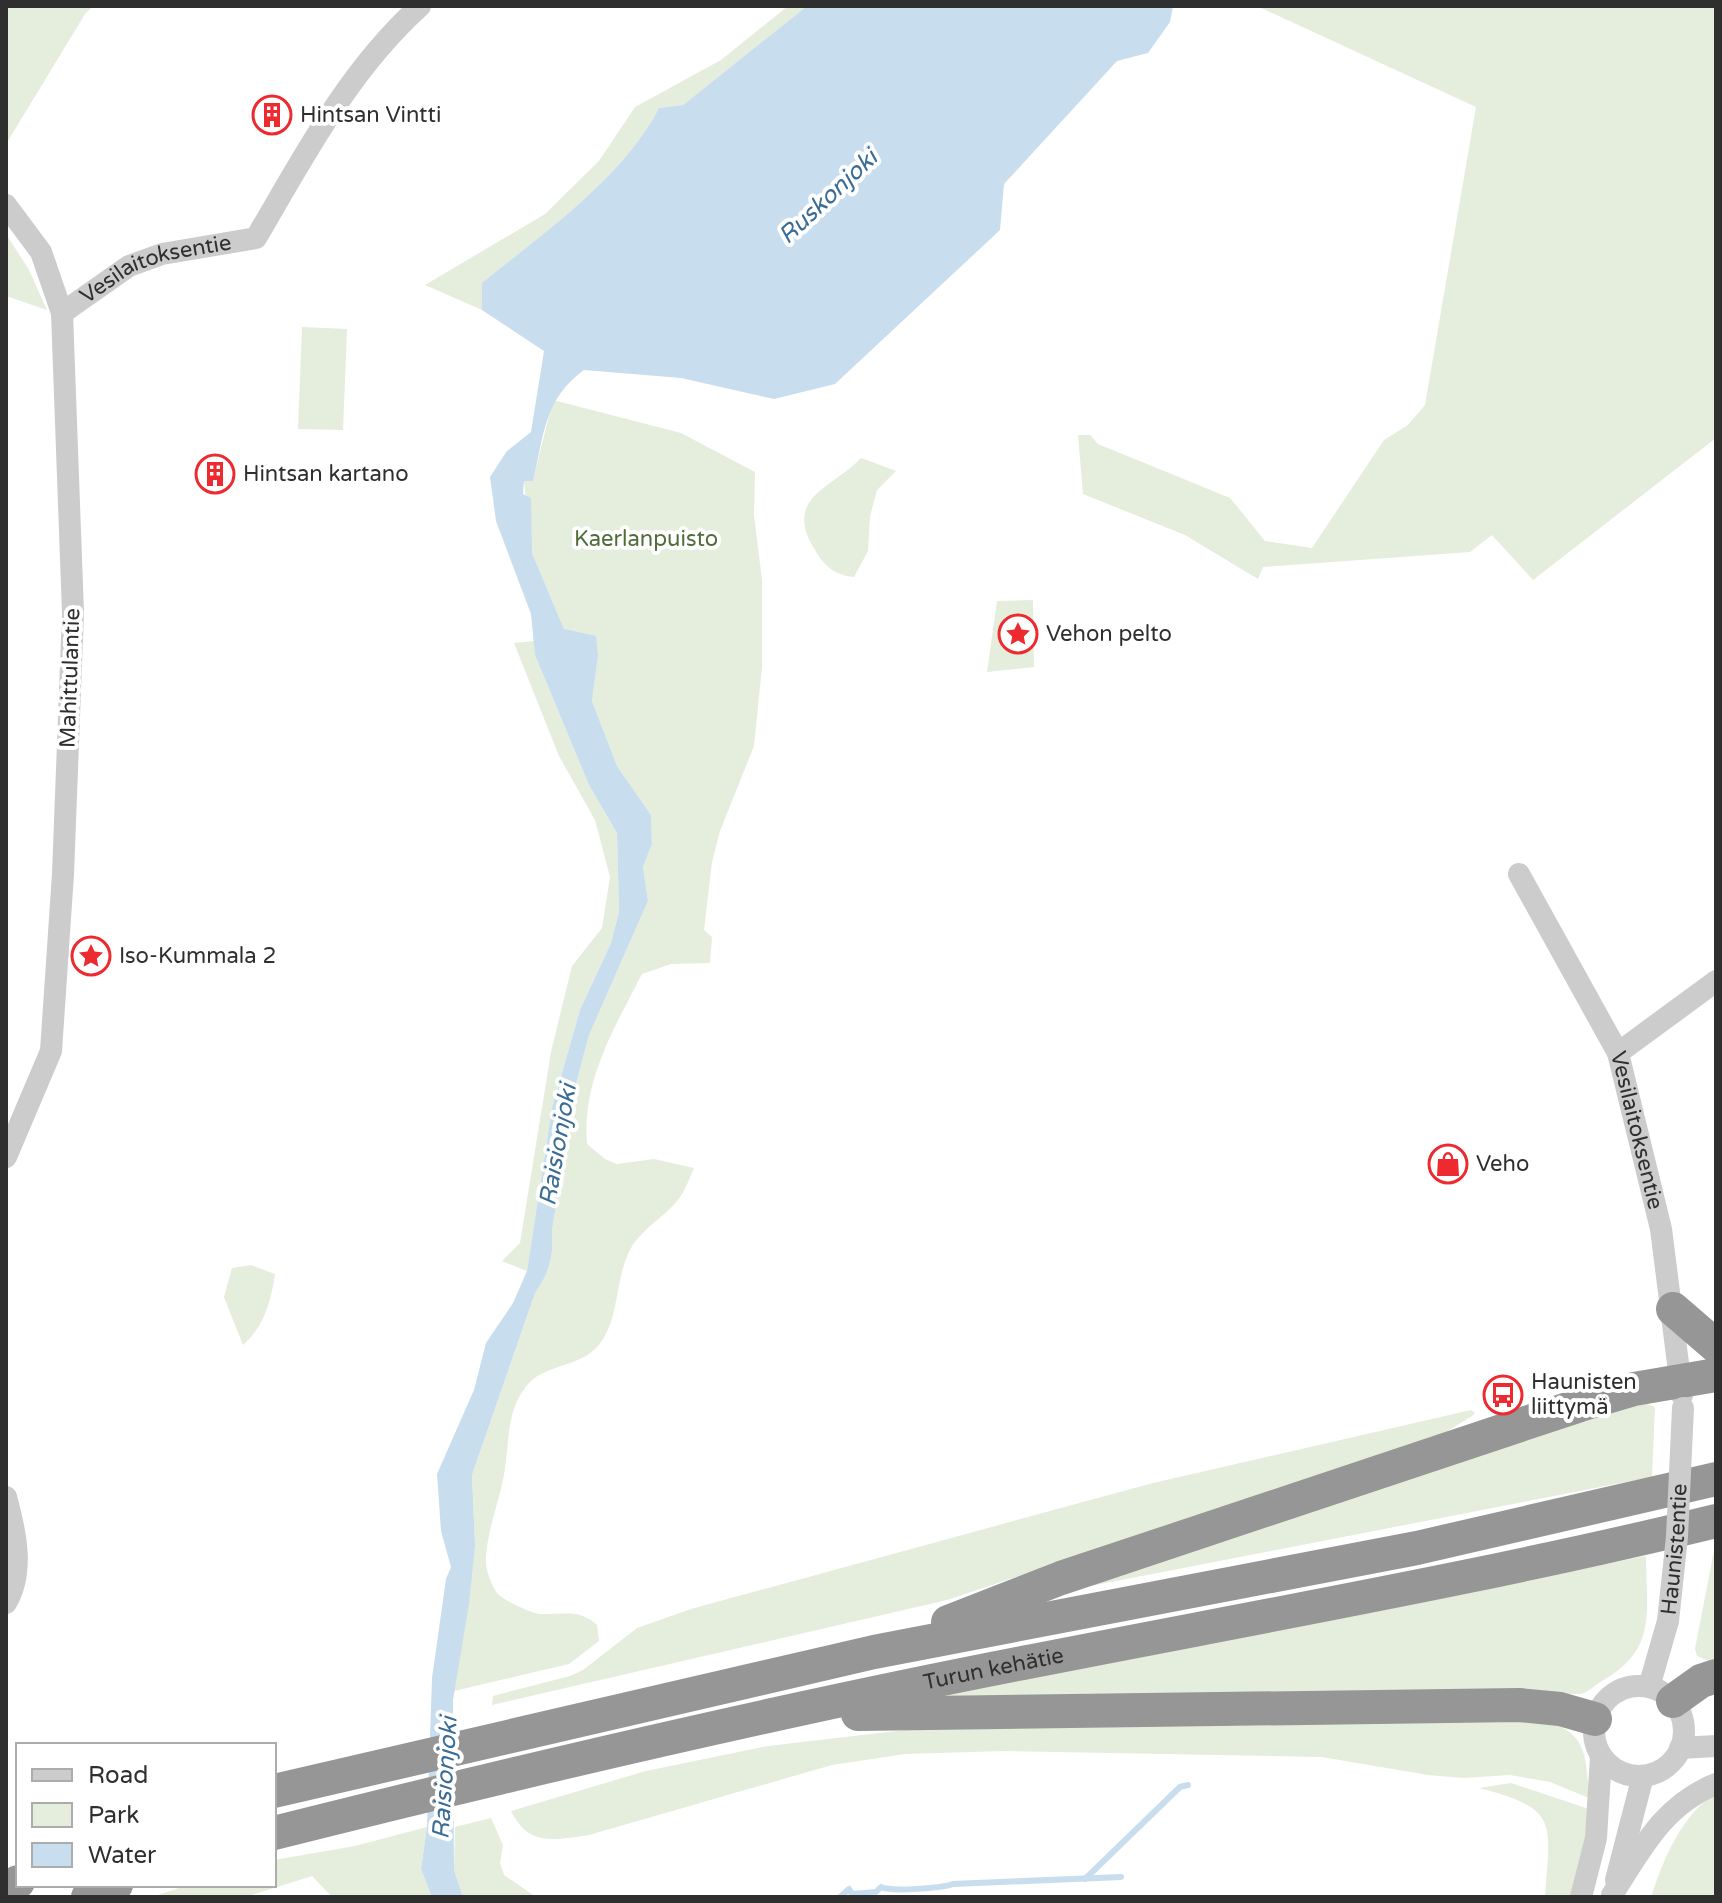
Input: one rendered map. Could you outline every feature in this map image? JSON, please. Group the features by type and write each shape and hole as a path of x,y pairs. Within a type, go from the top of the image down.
{"highway":[{"path":"1673,1309 1716,1346"},
{"path":"874,1652 1061,1578 1580,1405 1634,1389 1682,1394 1716,1375"},
{"name":"Turun kehätie","path":"276,1791 874,1652 1417,1548 1716,1479"},
{"name":"Turun kehätie","path":"276,1832 761,1717 1032,1661 1377,1597 1570,1557 1716,1521"},
{"path":"1661,1694 1716,1676"},
{"path":"761,1717 929,1711 1519,1705 1560,1709 1595,1719"},
{"path":"88,1897 111,1887"}],"street":[{"name":"Vesilaitoksentie","path":"62,313 129,266 162,254 256,238 332,108 402,23 420,6"},
{"name":"Mahittulantie","path":"6,205 41,252 62,313 73,613 63,874 51,1051 6,1157"},
{"name":"Vesilaitoksentie","path":"1519,874 1618,1053 1661,1229 1682,1394"},
{"path":"1618,1053 1716,981"},
{"name":"Haunistentie","path":"1661,1694 1677,1537 1682,1394"},
{"path":"6,1497 17,1555 13,1585 6,1603"},
{"path":"1581,1897 1596,1838 1601,1757 1594,1739 1595,1719 1606,1699 1619,1690 1634,1686 1661,1694 1684,1727 1680,1748 1670,1764 1643,1776 1618,1772 1601,1757"},
{"path":"1680,1748 1716,1746"},
{"path":"1612,1896 1643,1776"},
{"path":"1612,1896 1662,1818 1675,1806 1716,1784"}],"green space":[{"path":"6,6 93,6 85,14 6,144"},
{"path":"788,6 807,6 683,105 659,108 644,134 603,181 555,225 482,283 482,310 425,285 545,214 599,161 635,107 721,60"},
{"path":"1257,6 1716,6 1716,438 1533,580 1492,535 1470,552 1263,567 1258,579 1185,535 1083,494 1078,435 1090,435 1098,444 1230,498 1265,541 1312,548 1384,440 1408,425 1425,405 1476,107"},
{"path":"6,234 29,270 47,310 6,296"},
{"path":"302,327 347,329 343,430 298,429"},
{"name":"Kaerlanpuisto","path":"553,400 681,433 755,472 754,515 762,580 762,667 754,746 720,831 712,862 704,930 712,937 710,963 671,964 642,974 602,1056 590,1098 587,1144 605,1159 617,1164 654,1159 694,1168 680,1197 638,1238 628,1254 610,1325 598,1346 582,1358 536,1377 521,1393 512,1416 504,1475 489,1537 486,1567 497,1593 536,1613 584,1616 597,1625 599,1641 569,1664 454,1691 475,1545 472,1475 535,1293 550,1264 572,1099 589,1035 648,901 643,867 652,844 651,815 617,766 592,701 598,656 564,629 532,553 524,481 533,480"},
{"path":"861,458 896,471 877,490 870,516 868,551 854,577 836,572 822,561 806,532 804,518 807,506 815,496"},
{"path":"1033,600 1034,667 987,672 997,601"},
{"path":"534,641 535,655 589,785 617,833 619,912 611,943 580,1010 552,1108 527,1271 502,1261 520,1243 551,1052 572,966 602,928 610,877 595,820 559,756 514,643"},
{"path":"251,1265 275,1274 265,1313 243,1345 224,1297 232,1268"},
{"path":"1645,1403 1655,1407 1652,1477 1070,1590 1580,1417"},
{"path":"1471,1410 1475,1413 1472,1416 1441,1435 947,1600 492,1705 493,1696 583,1670 637,1628 691,1609 1153,1483"},
{"path":"1716,1540 1716,1659 1706,1660 1697,1656 1695,1649"},
{"path":"1646,1556 1647,1612 1641,1642 1620,1669 1581,1694 929,1697"},
{"path":"1532,1718 1563,1728 1579,1743 1584,1753 1589,1798 1550,1782 1510,1775 1463,1778 1428,1775 1322,1757 1003,1751 905,1754 832,1765 589,1835 565,1838 534,1836 518,1823 511,1811 646,1771 768,1746 974,1722"},
{"path":"1511,1783 1589,1809 1591,1832 1574,1897 1545,1897 1548,1835 1537,1812 1524,1803 1479,1788"},
{"path":"1716,1793 1716,1897 1651,1897 1675,1839 1693,1813"},
{"path":"491,1818 503,1845 500,1863 504,1875 536,1897 463,1897 454,1870 455,1827"},
{"path":"427,1827 421,1869 432,1897 332,1897 312,1876 245,1897 152,1897 182,1887 276,1887 276,1860 355,1846"}],"water":[{"path":"807,6 1173,6 1170,22 1148,53 1117,61 1004,184 1000,230 835,384 774,399 681,378 584,370 571,381 553,406 543,433 533,481 524,481 523,494 531,498 532,553 564,629 596,636 598,656 592,701 617,766 651,815 652,844 643,867 648,901 589,1035 572,1099 550,1264 535,1293 472,1475 475,1545 453,1700 454,1870 463,1897 432,1897 421,1869 427,1827 432,1678 446,1579 451,1567 441,1531 437,1474 474,1390 486,1343 513,1303 527,1271 552,1108 580,1010 611,943 619,912 617,833 589,785 535,655 531,614 496,521 490,477 507,451 531,432 544,351 482,310 482,283 555,225 603,181 644,134 659,108 683,105"}],"waterway":[{"path":"1085,1879 1180,1787 1188,1785"},
{"path":"840,1897 849,1889 852,1894 876,1892 881,1887 917,1889 953,1884 1121,1877"}],"place":[{"name":"Hintsan Vintti","path":"272,115"},
{"name":"Hintsan kartano","path":"215,474"},
{"name":"Vehon pelto","path":"1018,634"},
{"name":"Iso-Kummala 2","path":"91,956"},
{"name":"Veho","path":"1448,1164"},
{"name":"Haunisten liittymä","path":"1503,1395"}],"water label":[{"name":"Ruskonjoki","path":"828,197"},
{"name":"Raisionjoki","path":"558,1145"},
{"name":"Raisionjoki","path":"445,1778"}]}
